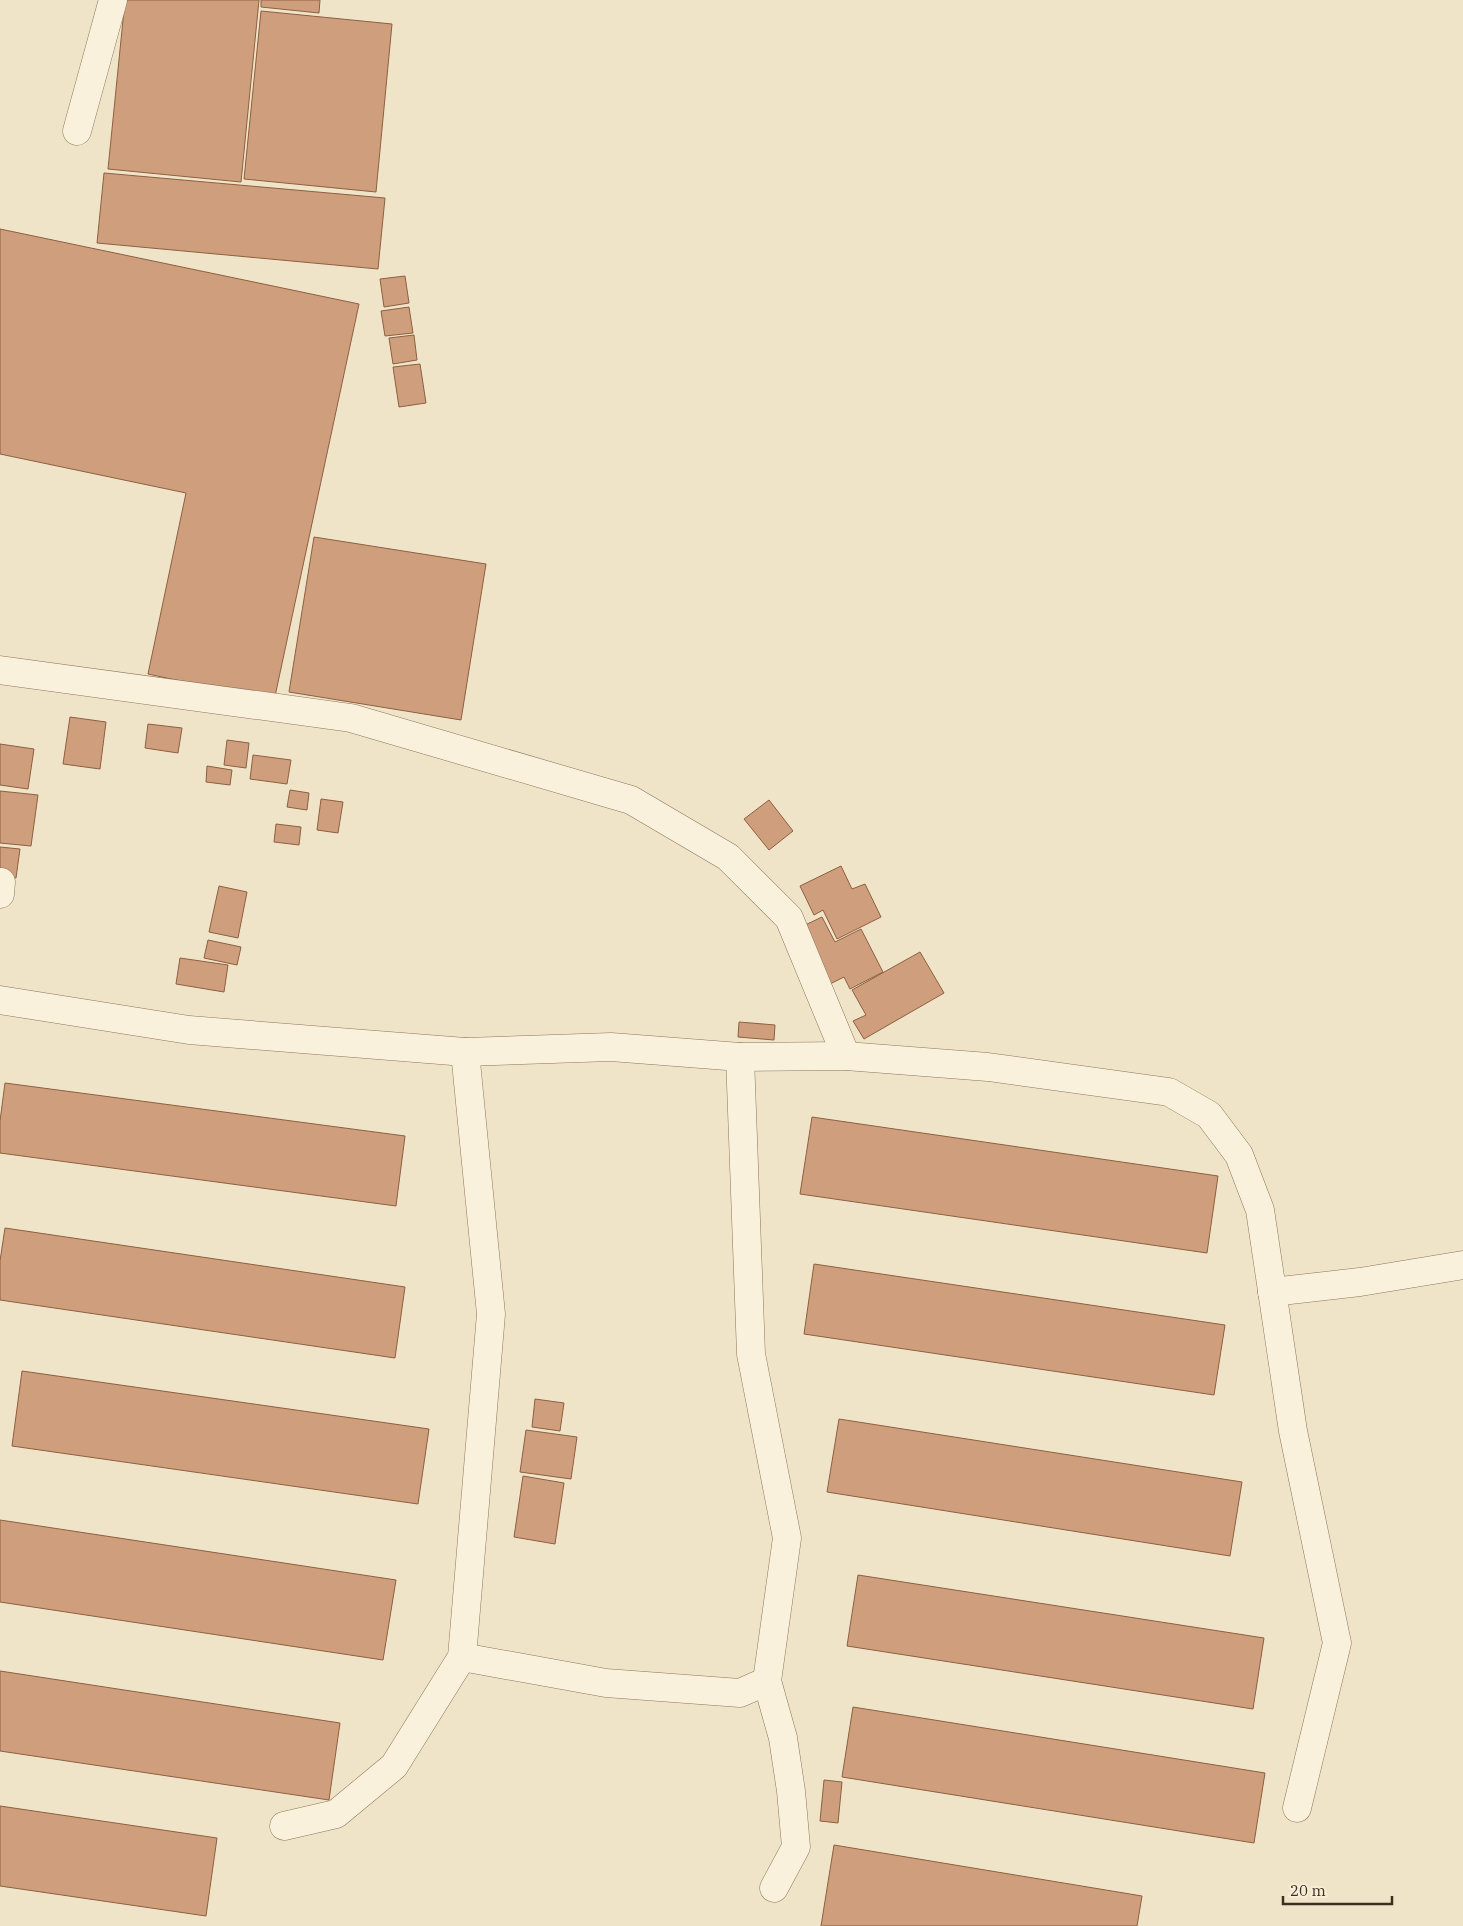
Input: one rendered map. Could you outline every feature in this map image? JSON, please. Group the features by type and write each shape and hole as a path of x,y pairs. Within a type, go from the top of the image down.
{"lane":[{"path":"77,132 114,0"},
{"path":"0,670 351,718 631,800 728,857 789,918 846,1056"},
{"path":"0,1000 189,1030 465,1052 611,1047 740,1058 846,1056 988,1067 1169,1092 1210,1115 1239,1155 1260,1210 1293,1431 1338,1643 1297,1808"},
{"path":"284,1826 336,1814 394,1766 462,1657 491,1314 465,1052"},
{"path":"740,1058 751,1354 787,1538 767,1681 783,1738 791,1792 796,1847 774,1888"},
{"path":"1272,1292 1360,1282 1463,1265"},
{"path":"462,1657 606,1683 740,1694 767,1681"}],"building":[{"path":"125,0 259,0 241,182 108,169"},
{"path":"261,0 320,0 319,13 261,7"},
{"path":"261,11 392,24 376,192 244,179"},
{"path":"104,173 385,198 378,269 97,243"},
{"path":"0,229 359,304 274,701 148,674 186,493 0,454"},
{"path":"405,276 409,303 384,307 380,279"},
{"path":"409,307 413,333 385,336 381,311"},
{"path":"414,335 417,360 393,364 389,338"},
{"path":"420,364 426,403 399,407 393,367"},
{"path":"314,537 486,564 461,720 289,692"},
{"path":"70,717 106,722 100,769 63,764"},
{"path":"148,724 182,728 178,753 145,748"},
{"path":"227,740 249,743 246,768 224,765"},
{"path":"0,744 34,749 28,789 0,785"},
{"path":"253,755 291,760 287,784 250,779"},
{"path":"207,766 232,770 230,785 206,782"},
{"path":"290,790 309,793 307,810 287,807"},
{"path":"0,791 38,795 31,846 0,843"},
{"path":"321,799 343,802 338,833 317,830"},
{"path":"769,800 793,831 769,850 744,819"},
{"path":"276,824 301,827 299,845 274,842"},
{"path":"0,847 20,849 16,878 0,875"},
{"path":"841,866 852,889 865,884 881,917 837,939 823,910 814,915 800,886"},
{"path":"219,886 247,892 238,938 209,932"},
{"path":"822,917 835,942 861,929 883,972 850,989 844,977 830,984 801,927"},
{"path":"208,940 241,947 237,965 204,958"},
{"path":"920,952 944,993 864,1039 853,1021 866,1015 852,990"},
{"path":"180,958 228,965 224,992 176,984"},
{"path":"739,1022 775,1025 774,1040 738,1037"},
{"path":"5,1083 405,1136 396,1206 0,1153 0,1121"},
{"path":"812,1117 1218,1176 1207,1253 800,1194"},
{"path":"5,1228 405,1287 395,1358 0,1300 0,1261"},
{"path":"814,1264 1225,1325 1214,1395 804,1334"},
{"path":"22,1371 429,1429 418,1504 12,1446"},
{"path":"535,1399 564,1403 560,1431 532,1427"},
{"path":"839,1419 1242,1482 1230,1556 827,1492"},
{"path":"526,1430 577,1437 571,1479 520,1472"},
{"path":"523,1476 564,1483 555,1544 514,1537"},
{"path":"0,1520 396,1580 383,1660 0,1602"},
{"path":"858,1575 1264,1638 1253,1709 847,1646"},
{"path":"0,1671 340,1723 329,1800 0,1751"},
{"path":"853,1707 1265,1773 1254,1843 842,1777"},
{"path":"824,1780 842,1782 838,1823 820,1821"},
{"path":"0,1806 217,1838 206,1916 0,1886"},
{"path":"834,1845 1142,1896 1137,1926 821,1926"}]}
